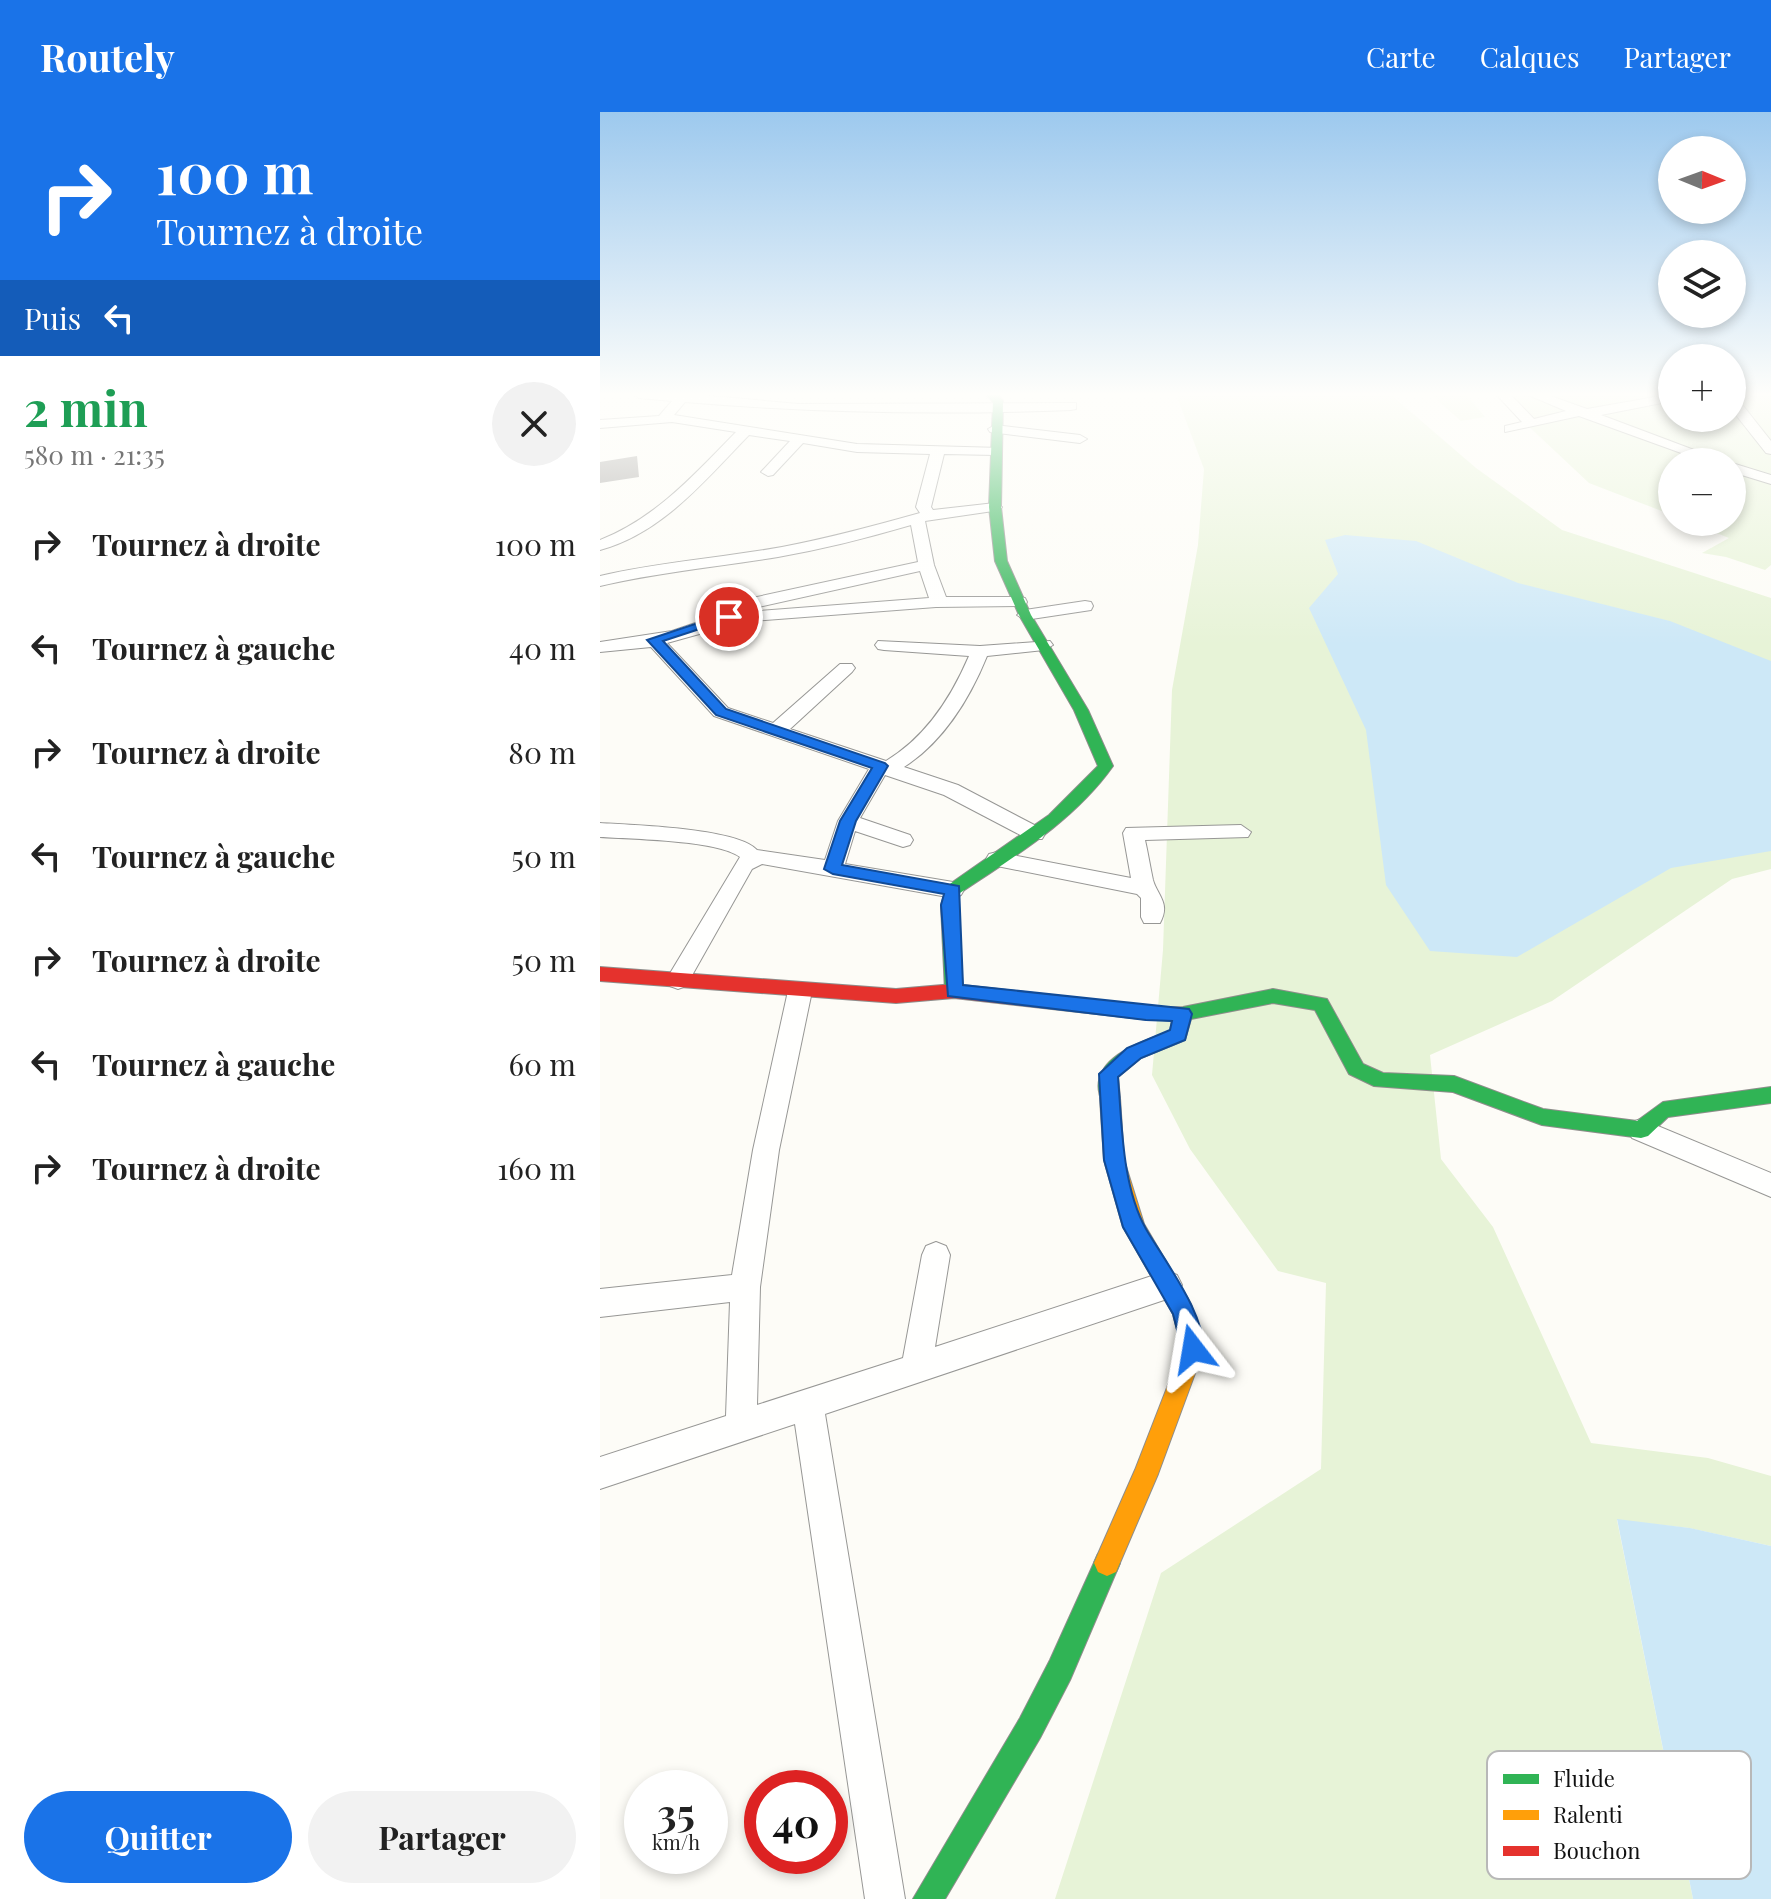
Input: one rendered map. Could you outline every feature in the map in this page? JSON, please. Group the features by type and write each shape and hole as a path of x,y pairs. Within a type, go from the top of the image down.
{"street":[{"path":"600,545 630,542 699,477"},
{"path":"931,477 923,518 926,565 938,594 936,602"},
{"path":"954,991 949,905 953,890 1035,834 1091,786 1106,766 1081,710 1022,609 997,550 996,477"},
{"path":"655,587 640,558 716,547 720,561 840,540 923,518 995,507"},
{"path":"729,617 749,604 926,565"},
{"path":"600,581 648,570"},
{"path":"600,647 654,640 729,617 936,602 1022,609 1085,606"},
{"path":"654,640 721,712 951,790 1035,834"},
{"path":"884,645 980,651 1044,645"},
{"path":"833,869 848,821 884,767 907,757 928,735 967,682 980,651"},
{"path":"776,731 846,668"},
{"path":"848,821 903,840"},
{"path":"600,830 675,836 743,848 752,858"},
{"path":"1152,917 1152,896 1144,888 1133,833 1241,832"},
{"path":"678,980 744,864 752,858 760,856 953,890"},
{"path":"997,859 1144,888"},
{"path":"600,974 896,996 954,991 1146,1013 1183,1014 1273,996 1321,1004 1356,1069 1381,1081 1454,1084 1542,1117 1641,1130 1771,1185"},
{"path":"741,1426 745,1287 766,1150 800,991"},
{"path":"928,1899 1030,1728 1060,1670 1146,1474 1193,1349 1183,1311 1134,1227 1114,1160 1108,1074 1134,1053 1178,1035 1183,1014"},
{"path":"1641,1130 1663,1110 1771,1095"},
{"path":"916,1368 936,1255"},
{"path":"600,1473 1167,1285"},
{"path":"600,1303 745,1287"},
{"path":"808,1404 885,1899"}],"green space":[{"path":"1203,477 1489,477 1562,530 1771,598 1771,869 1732,879 1552,1001 1430,1055 1441,1159 1493,1227 1591,1443 1708,1458 1771,1476 1771,1546 1689,1528 1617,1520 1663,1751 1487,1751 1487,1879 1689,1879 1693,1899 1055,1899 1161,1573 1321,1469 1326,1283 1278,1271 1190,1149 1152,1075 1163,950 1172,690 1198,545"},
{"path":"1583,477 1658,477 1658,510 1589,483"},
{"path":"1746,477 1771,477 1771,565 1765,570 1702,553 1729,538 1724,536 1746,536"}],"water":[{"path":"1345,535 1416,541 1518,583 1670,621 1771,661 1771,851 1671,868 1517,957 1430,951 1386,885 1366,730 1309,608 1338,574 1325,540"},
{"path":"1617,1519 1690,1528 1771,1546 1771,1899 1693,1899 1689,1879 1751,1879 1751,1751 1663,1751"}],"building":[{"path":"600,477 636,477 600,483"}],"traffic: fast":[{"path":"954,991 949,905 953,890 1055,819 1106,766 1081,710 1025,615 1001,561 995,507 996,477"},
{"path":"1150,1013 1183,1014 1273,996 1321,1004 1356,1069 1381,1081 1454,1084 1542,1117 1641,1130 1663,1110 1771,1095"},
{"path":"1110,1098 1108,1074 1134,1053 1178,1035 1183,1014"},
{"path":"928,1899 1030,1728 1060,1670 1107,1563"}],"traffic: slow":[{"path":"1107,1563 1146,1474 1193,1349 1183,1311 1134,1227 1114,1160 1110,1098"}],"traffic: jam":[{"path":"600,974 896,996 954,991 1150,1013"}],"route":[{"path":"729,617 654,640 721,712 880,766 848,821 833,869 953,890 949,905 954,991 1146,1013 1183,1014 1178,1035 1134,1053 1108,1074 1114,1160 1134,1227 1183,1311 1193,1349"}]}
